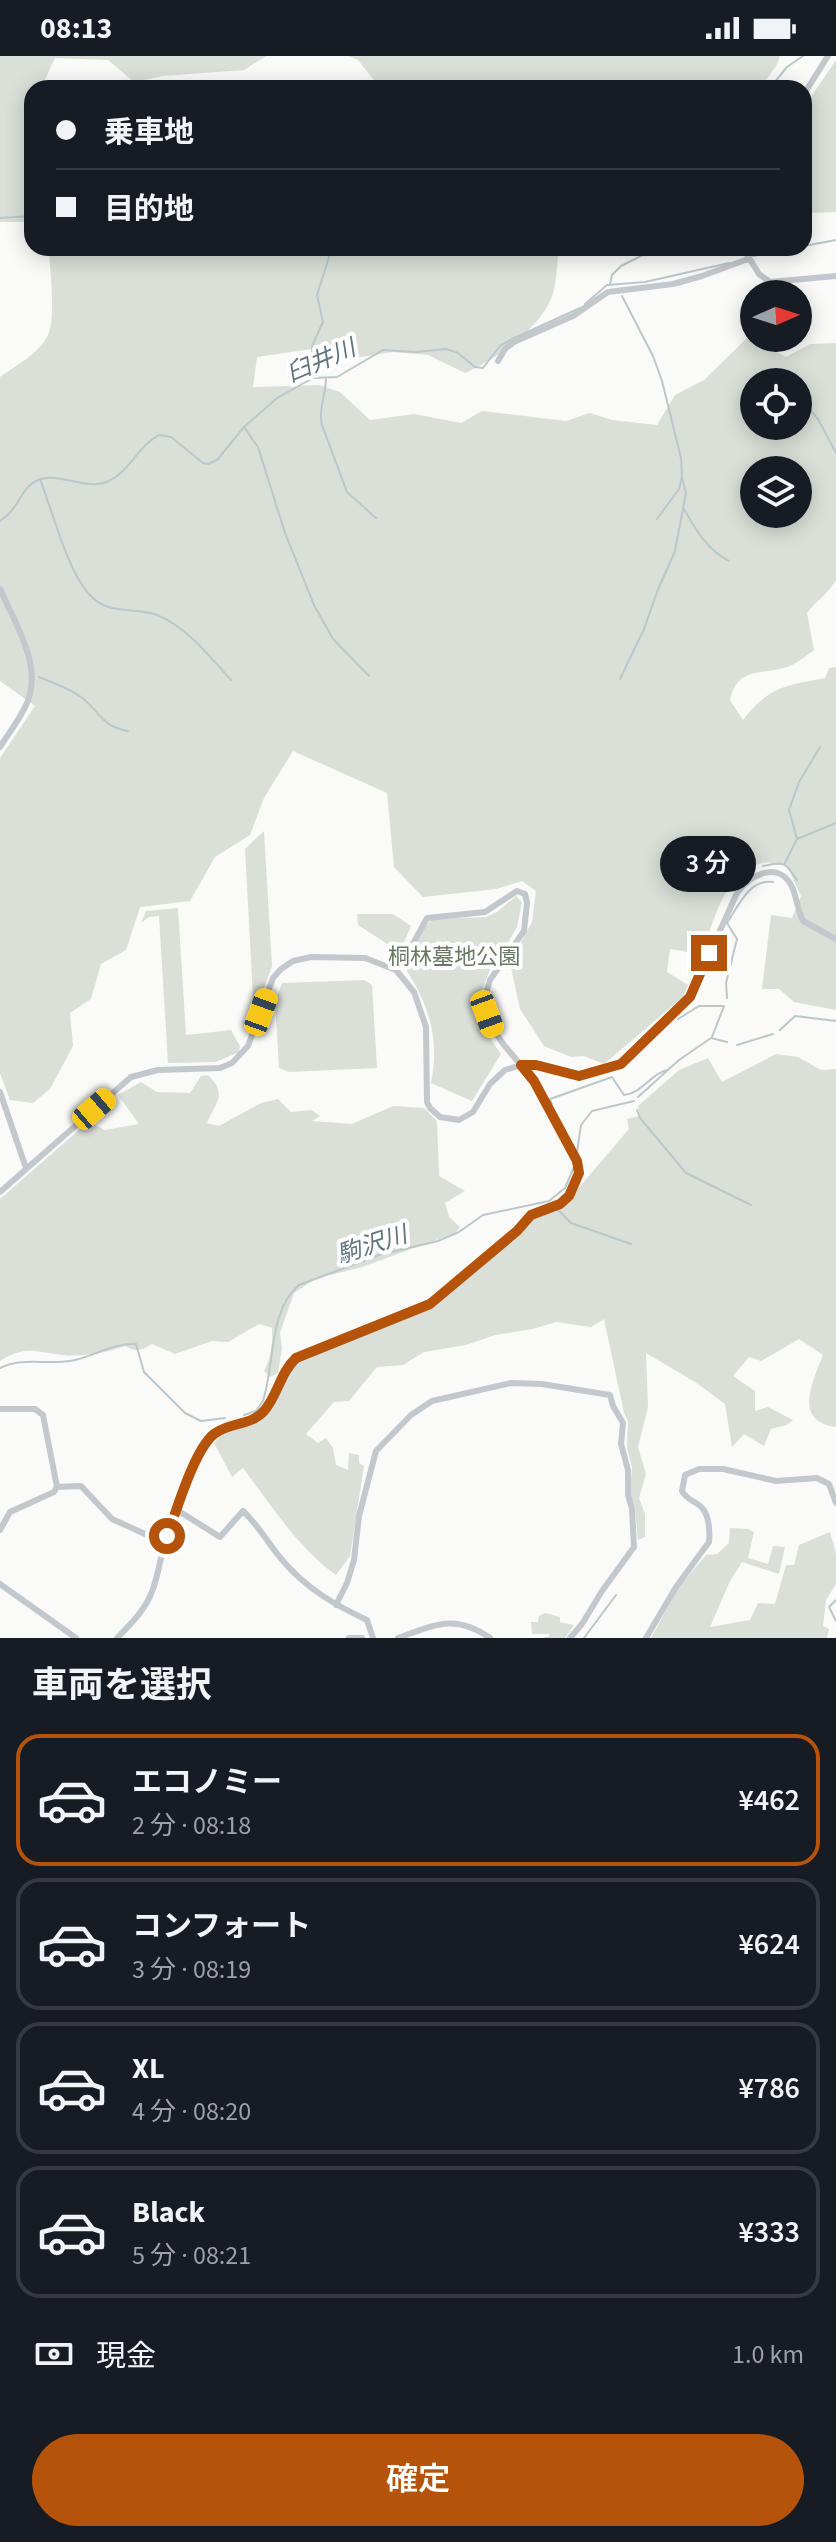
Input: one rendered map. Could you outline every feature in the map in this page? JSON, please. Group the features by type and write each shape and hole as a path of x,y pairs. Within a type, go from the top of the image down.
{"street":[{"path":"812,81 828,56"},
{"path":"747,256 759,274 770,282 836,276"},
{"path":"498,361 514,342 573,316 608,292 673,284 748,259"},
{"path":"0,589 32,669 28,701 0,747"},
{"path":"0,1192 131,1077 158,1070 220,1068 239,1058 248,1046 273,978 287,964 311,957 351,957 379,961 396,970 414,992 421,1008 427,1043 425,1092 430,1108 454,1121 466,1117 477,1107 497,1076 505,1070 536,1065 579,1076 621,1064 690,997 737,893 762,872 784,876 792,886 803,921 836,939"},
{"path":"117,1638 142,1610 152,1592 165,1543 206,1442 224,1427 259,1416 267,1408 288,1365 296,1358 430,1304 517,1231 531,1215 560,1204 569,1196 579,1173 577,1161 534,1081 493,1029 487,1014 487,990 495,972 524,931 525,894 517,891 509,894 485,912 427,918 396,970"},
{"path":"0,1092 26,1168"},
{"path":"336,1605 354,1560 366,1484 371,1464 382,1443 411,1415 432,1401 511,1383 542,1384 610,1395 623,1423 621,1444 628,1470 634,1547 570,1638"},
{"path":"0,1409 35,1409 43,1415 57,1487 54,1492 10,1512 0,1530"},
{"path":"646,1638 676,1587 709,1542 705,1512 688,1500 682,1491 685,1475 691,1471 711,1469 776,1481 817,1478 829,1484 836,1503"},
{"path":"57,1487 81,1486 112,1519 165,1543"},
{"path":"177,1510 218,1537 243,1511 260,1527 284,1563 321,1597 367,1620 373,1638"},
{"path":"0,1584 76,1638"},
{"path":"398,1638 449,1622 466,1624 490,1638"},
{"path":"349,1638 362,1638"}],"green space":[{"path":"0,56 266,56 244,70 144,80 132,80 108,60 55,58 45,80 24,80 24,222 0,222"},
{"path":"348,56 780,56 766,80 374,80 358,60"},
{"path":"836,60 836,212 812,213 812,95"},
{"path":"49,256 558,256 553,293 540,318 504,351 465,373 428,355 393,352 348,359 326,347 257,357 253,387 319,385 340,392 370,420 414,414 461,423 482,411 566,421 590,413 612,420 657,425 675,395 704,380 740,345 740,352 777,352 786,357 795,352 812,352 812,344 836,343 836,580 807,613 814,650 792,665 747,676 734,688 730,700 743,720 770,694 788,686 825,678 829,668 836,667 836,1010 794,1002 779,989 762,989 771,915 792,918 801,896 787,866 765,863 748,869 729,888 702,954 670,949 667,972 688,985 683,997 604,1064 584,1056 571,1057 544,1046 520,1009 510,963 532,922 536,891 522,881 496,889 423,897 394,867 387,793 293,751 264,798 250,835 215,857 190,901 140,907 126,950 101,964 91,999 70,1013 73,1046 50,1089 33,1103 10,1100 0,1073 0,758 35,706 0,681 0,377 44,342 50,327"},
{"path":"264,831 272,966 254,1016 245,849"},
{"name":"桐林墓地公園","path":"516,896 522,902 517,927 505,948 494,958 481,994 487,1034 501,1054 472,1101 431,1083 434,1051 430,1022 405,968 424,929 433,919 486,917"},
{"path":"178,908 186,1035 231,1030 240,1046 239,1052 216,1062 168,1063 159,916 149,917 141,923 146,911"},
{"path":"357,914 393,914 411,926 400,952 358,925"},
{"path":"364,980 372,985 377,1068 289,1072 279,1068 275,1002 282,983"},
{"path":"776,1054 798,1057 821,1070 836,1069 836,1427 822,1423 814,1417 810,1408 811,1388 823,1355 799,1339 761,1361 749,1357 733,1376 755,1391 755,1411 768,1407 793,1420 771,1429 764,1446 744,1434 732,1447 725,1404 646,1353 648,1407 638,1447 646,1474 639,1498 645,1514 645,1537 638,1540 635,1508 630,1495 632,1468 627,1448 628,1421 604,1319 591,1327 556,1322 495,1335 466,1345 424,1352 403,1365 377,1367 349,1401 334,1402 306,1434 318,1443 326,1438 333,1448 336,1465 348,1470 349,1453 359,1455 359,1463 364,1466 350,1556 336,1575 297,1539 243,1468 232,1477 214,1443 224,1432 260,1422 275,1404 296,1361 432,1308 533,1219 563,1206 629,1129 627,1119 639,1116 638,1106 679,1070 708,1058 722,1082"},
{"path":"208,1075 219,1093 207,1123 219,1126 261,1103 278,1099 291,1112 311,1110 320,1116 312,1121 352,1124 393,1106 424,1108 437,1121 439,1176 465,1191 445,1203 449,1217 460,1227 455,1233 362,1267 315,1279 294,1293 280,1333 282,1348 278,1373 270,1377 264,1371 271,1351 272,1328 259,1324 228,1342 212,1341 175,1354 152,1344 139,1350 125,1346 78,1355 24,1351 0,1361 0,1199 88,1122 105,1130 139,1124 118,1095 141,1082 157,1092 190,1093 201,1076"},
{"path":"730,1528 754,1532 748,1558 768,1564 773,1546 785,1547 779,1574 742,1562 710,1627 750,1620 758,1603 775,1604 786,1565 794,1565 799,1545 830,1532 836,1554 836,1584 826,1600 823,1626 829,1629 827,1638 651,1638 678,1588 706,1555 717,1554 729,1543"},
{"path":"545,1613 560,1617 560,1622 574,1625 565,1638 543,1638 549,1634 532,1634 531,1622 538,1622 539,1616"}],"waterway":[{"path":"776,80 787,67 803,56"},
{"path":"0,218 24,216"},
{"name":"臼井川","path":"812,244 836,240"},
{"path":"313,372 312,346 323,322 317,295 329,256"},
{"path":"610,284 612,275 621,266 641,256"},
{"name":"臼井川","path":"585,304 607,285 645,282 729,263"},
{"path":"622,296 653,356 681,458 679,489 657,519"},
{"name":"臼井川","path":"0,521 36,481 45,478 91,484 109,481 159,435 171,437 203,463 217,460 244,427 277,398 313,378 337,377 383,350 416,352 446,349 458,353 475,367 483,368 500,346 580,308"},
{"path":"326,378 322,425 347,492 376,518"},
{"path":"812,412 836,453"},
{"path":"244,427 258,447 285,533 314,605 333,639 369,676"},
{"path":"620,679 675,551 686,493 682,478"},
{"path":"40,479 67,555 88,593 112,608 148,612 168,620 197,643 231,680"},
{"path":"684,509 708,545 729,561"},
{"path":"39,677 76,694 106,722 128,731"},
{"path":"797,839 789,810 799,782 820,747"},
{"path":"785,863 797,839 836,823"},
{"path":"763,866 784,864 797,880"},
{"path":"727,998 726,983 737,939 727,923 751,889 765,882 773,882"},
{"path":"678,1019 699,1006 724,1006 712,1037"},
{"name":"駒沢川","path":"780,1030 795,1016 836,1021"},
{"name":"駒沢川","path":"737,1045 773,1034"},
{"name":"駒沢川","path":"638,1097 679,1060 711,1038 727,1042"},
{"path":"552,1104 550,1099 612,1077 624,1095 631,1094 667,1070"},
{"name":"駒沢川","path":"577,1152 581,1125 592,1111 634,1101"},
{"path":"637,1110 640,1118 686,1173 751,1205"},
{"name":"駒沢川","path":"244,1415 256,1411 263,1401 277,1324 289,1296 299,1285 379,1255 438,1241 459,1232 483,1215 549,1201 565,1188 574,1167"},
{"path":"558,1210 571,1223 631,1244"},
{"name":"駒沢川","path":"0,1368 27,1362 75,1360 113,1347 136,1344 144,1372 185,1413 201,1421 225,1418"},
{"path":"584,1638 616,1595"},
{"path":"836,1600 829,1607 836,1621"}],"route":[{"path":"167,1536 206,1442 224,1427 259,1416 267,1408 288,1365 296,1358 430,1304 517,1231 531,1215 560,1204 569,1196 579,1173 577,1161 534,1081 521,1065 536,1065 579,1076 621,1064 684,1005 709,953"}]}
